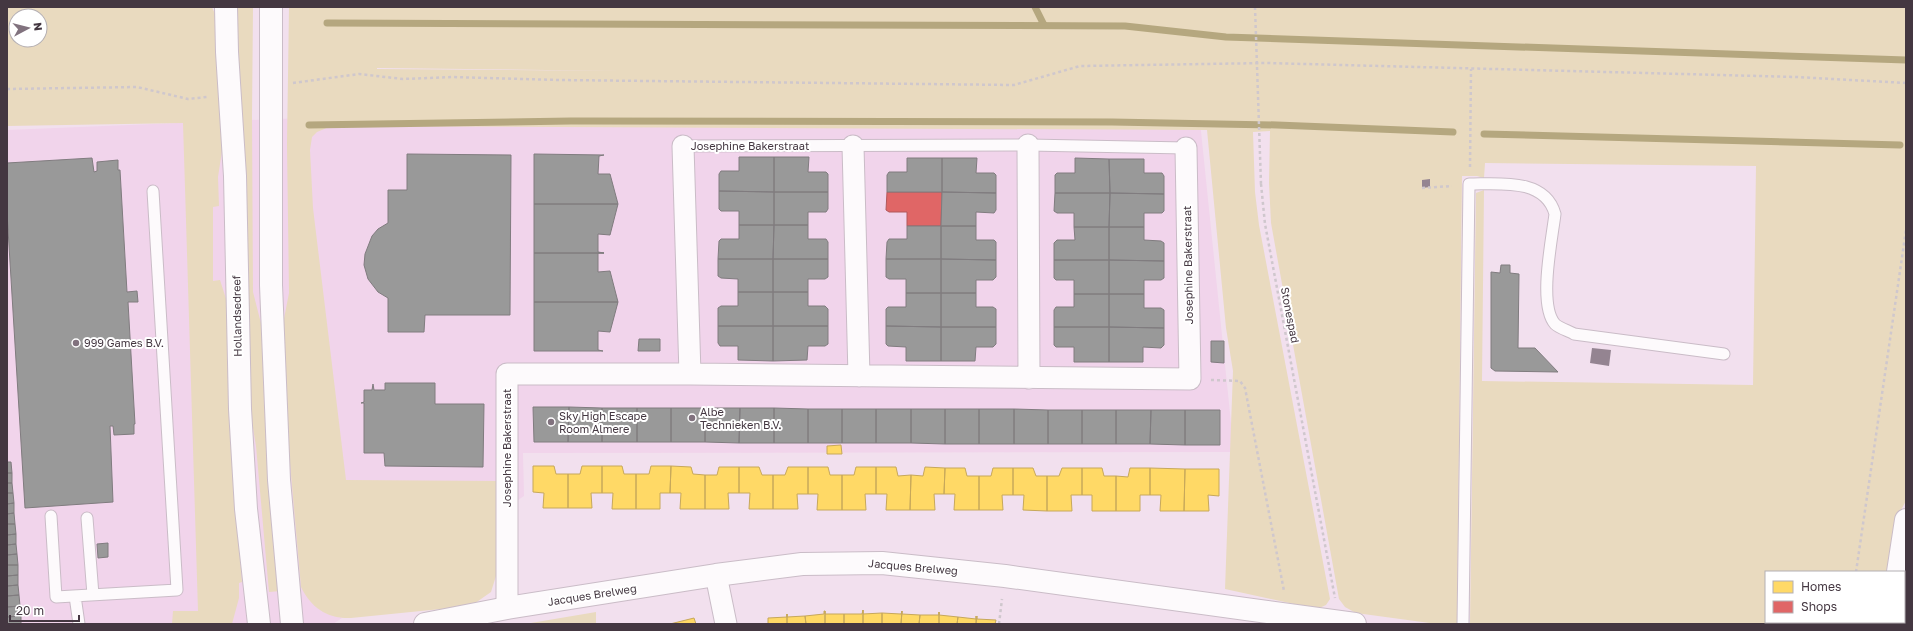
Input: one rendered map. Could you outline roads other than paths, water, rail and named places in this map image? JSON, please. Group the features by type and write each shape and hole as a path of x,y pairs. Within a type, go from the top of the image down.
{"main road":[{"name":"Hollandsedreef","path":"226,7 229,95 235,176 240,408 246,509 259,624"},
{"path":"271,7 271,285 279,480 292,624"},
{"path":"1898,571 1906,520"},
{"name":"Jacques Brelweg","path":"425,624 507,608 716,575 802,564 882,563 1005,576 1347,623"}],"street":[{"path":"1028,145 1029,378"},
{"name":"Josephine Bakerstraat","path":"683,146 690,374"},
{"path":"853,146 859,376"},
{"name":"Josephine Bakerstraat","path":"507,608 507,374 690,374 1190,379 1186,148"},
{"path":"716,575 726,624"}],"lane":[{"name":"Josephine Bakerstraat","path":"683,146 1028,145 1186,148"},
{"path":"1463,624 1470,184 1528,186 1543,194 1553,204 1555,214 1546,296 1548,310 1555,325 1574,334 1724,354"},
{"path":"51,516 56,597 177,590 153,191"},
{"path":"87,518 93,595"},
{"path":"75,596 79,624"}],"waterway":[{"path":"1035,7 1044,25"},
{"path":"327,23 1125,26 1226,37 1906,60"},
{"path":"309,125 571,121 1112,122 1277,125 1453,132"},
{"path":"1484,134 1900,145"}],"place":[{"name":"999 Games B.V.","path":"76,343"},
{"name":"Albe Technieken B.V.","path":"692,418"},
{"name":"Sky High Escape Room Almere","path":"551,422"}]}
